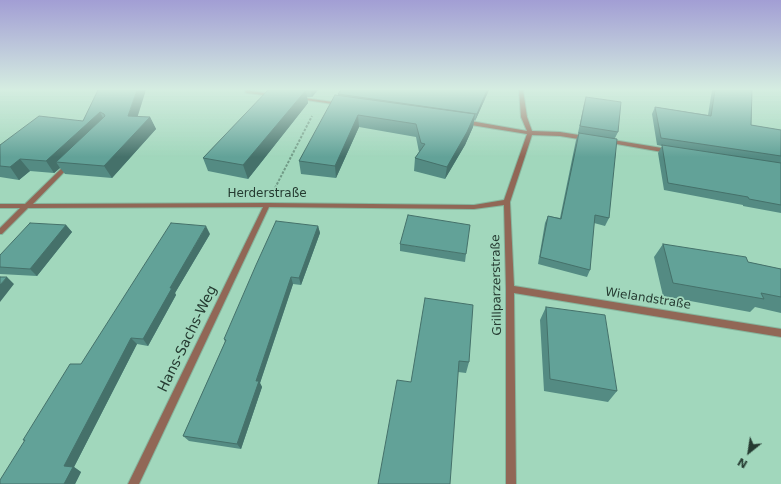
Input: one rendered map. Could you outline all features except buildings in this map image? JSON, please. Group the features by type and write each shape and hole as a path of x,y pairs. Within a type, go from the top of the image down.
{"street":[{"path":"524,113 530,133"},
{"path":"460,122 530,133 560,134 591,139"},
{"name":"Grillparzerstraße","path":"511,484 510,289 507,202 530,133"},
{"path":"599,140 678,152"},
{"path":"0,232 75,158"},
{"name":"Herderstraße","path":"0,206 267,205 474,207 507,202"},
{"name":"Hans-Sachs-Weg","path":"133,484 267,205"},
{"name":"Wielandstraße","path":"510,289 781,333"}],"path":[{"path":"267,205 314,113"}]}
